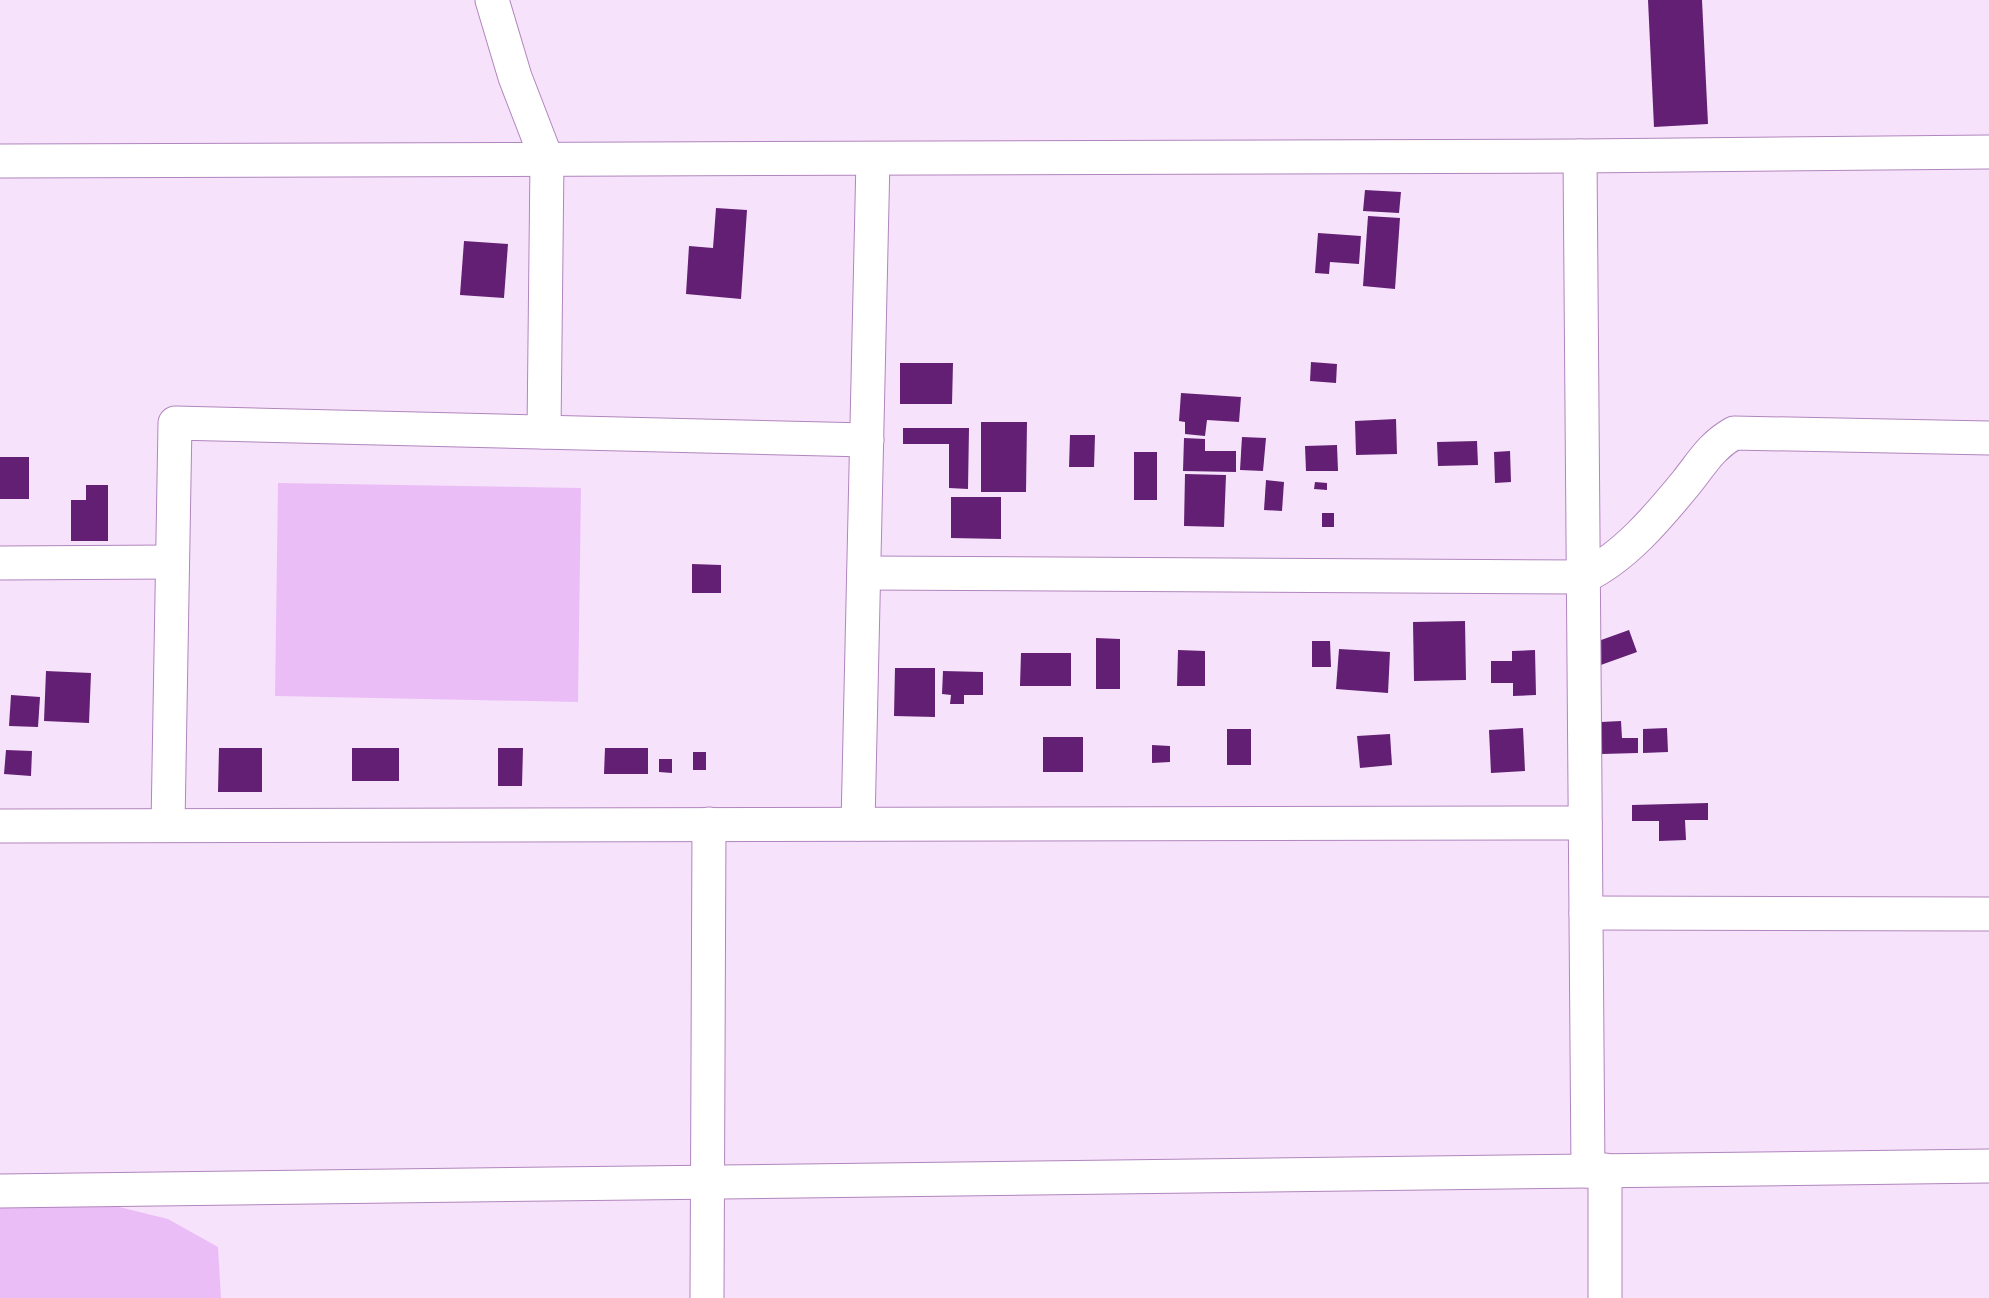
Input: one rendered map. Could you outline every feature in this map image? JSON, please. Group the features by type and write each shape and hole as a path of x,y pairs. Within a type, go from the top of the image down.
{"street":[{"path":"492,0 515,77 547,160 544,432"},
{"path":"0,162 1580,156 1989,152"},
{"path":"1580,156 1586,913 1605,1298"},
{"path":"858,824 873,159"},
{"path":"168,825 175,423 867,440"},
{"path":"864,573 1583,577 1597,570 1658,517 1716,443 1734,434 1989,438"},
{"path":"0,563 172,562"},
{"path":"0,826 1585,823"},
{"path":"707,1298 709,824"},
{"path":"1586,913 1989,914"},
{"path":"0,1191 1989,1166"}],"shaded area":[{"path":"278,483 581,488 578,702 275,696"},
{"path":"0,1189 111,1205 168,1219 218,1247 221,1298 0,1298"}],"building":[{"path":"1648,0 1702,0 1708,124 1654,127"},
{"path":"1365,190 1401,192 1399,213 1363,211"},
{"path":"716,208 747,210 741,299 686,294 689,246 713,248"},
{"path":"1368,216 1400,218 1395,289 1363,286"},
{"path":"1318,233 1361,236 1359,264 1330,262 1329,274 1315,273"},
{"path":"464,241 508,244 504,298 460,295"},
{"path":"1311,362 1337,364 1336,383 1310,381"},
{"path":"900,363 953,363 952,404 900,404"},
{"path":"1181,393 1241,397 1239,422 1207,420 1205,436 1185,434 1185,422 1179,421"},
{"path":"1396,419 1397,454 1356,455 1355,421"},
{"path":"981,422 1027,422 1026,492 981,492"},
{"path":"903,428 969,428 968,489 949,488 949,444 903,444"},
{"path":"1070,435 1095,435 1094,467 1069,467"},
{"path":"1242,437 1266,438 1263,471 1240,470"},
{"path":"1184,438 1205,439 1205,451 1236,451 1236,472 1183,471"},
{"path":"1477,441 1478,465 1438,466 1437,442"},
{"path":"1337,445 1338,471 1306,471 1305,446"},
{"path":"1510,451 1511,482 1495,483 1494,452"},
{"path":"1134,452 1157,452 1157,500 1134,500"},
{"path":"0,457 29,457 29,499 0,499"},
{"path":"1185,474 1226,475 1224,527 1184,526"},
{"path":"1266,480 1284,482 1282,511 1264,510"},
{"path":"1315,482 1327,483 1327,490 1314,489"},
{"path":"86,485 108,485 108,541 71,541 71,500 86,500"},
{"path":"951,497 1001,497 1001,539 951,538"},
{"path":"1322,513 1334,513 1334,527 1322,527"},
{"path":"692,564 721,565 721,593 692,593"},
{"path":"1465,621 1466,680 1414,681 1413,622"},
{"path":"1629,630 1637,652 1598,666 1590,644"},
{"path":"1096,638 1120,639 1120,689 1096,689"},
{"path":"1312,641 1330,641 1331,667 1312,667"},
{"path":"1339,649 1390,652 1388,693 1336,689"},
{"path":"1178,650 1205,651 1205,686 1177,686"},
{"path":"1535,650 1536,695 1513,696 1513,683 1491,683 1491,661 1512,661 1512,651"},
{"path":"1021,653 1071,653 1071,686 1020,686"},
{"path":"895,668 935,668 935,717 894,716"},
{"path":"46,671 91,673 89,723 44,721"},
{"path":"943,671 983,672 983,695 964,695 964,704 950,704 951,695 942,694"},
{"path":"11,695 40,697 38,727 9,726"},
{"path":"1621,721 1622,738 1638,738 1638,753 1602,754 1601,722"},
{"path":"1523,728 1525,771 1491,773 1489,730"},
{"path":"1667,728 1668,752 1643,753 1643,729"},
{"path":"1227,729 1251,729 1251,765 1227,765"},
{"path":"1390,734 1392,765 1360,768 1357,736"},
{"path":"1043,737 1083,737 1083,772 1043,772"},
{"path":"1152,745 1170,746 1170,762 1152,763"},
{"path":"219,748 262,748 262,792 218,792"},
{"path":"352,748 399,748 399,781 352,781"},
{"path":"498,748 523,748 522,786 498,786"},
{"path":"605,748 648,748 648,774 604,774"},
{"path":"6,750 32,751 31,776 4,774"},
{"path":"693,752 706,752 706,770 693,770"},
{"path":"659,759 672,759 672,773 659,772"},
{"path":"1708,803 1708,820 1685,820 1686,840 1659,841 1659,821 1632,821 1632,805"}]}
